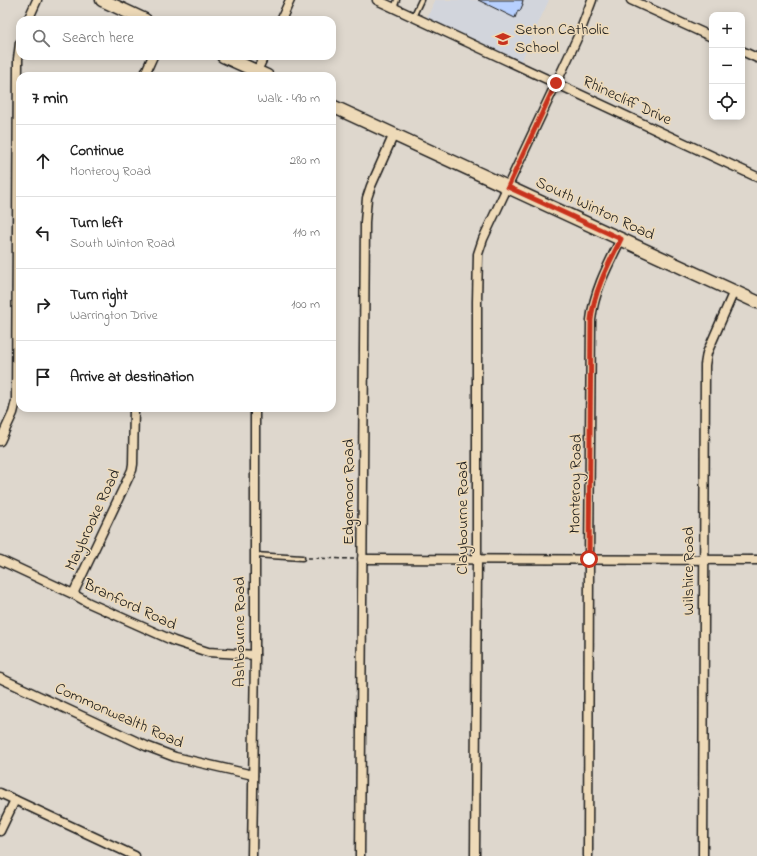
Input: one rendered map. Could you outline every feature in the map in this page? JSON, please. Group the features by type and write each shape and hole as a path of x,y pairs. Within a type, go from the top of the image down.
{"main road":[{"path":"102,0 136,16"},
{"path":"232,60 258,72"},
{"name":"South Winton Road","path":"336,108 757,302"}],"street":[{"path":"30,16 37,0"},
{"path":"283,16 290,0"},
{"name":"Rhinecliff Drive","path":"377,0 396,4 413,17 757,177"},
{"name":"Claybourne Road","path":"475,856 478,254 483,238 580,32 592,0"},
{"path":"631,0 709,37"},
{"path":"745,52 757,58"},
{"path":"18,60 18,72"},
{"path":"146,72 151,60"},
{"path":"262,72 264,60"},
{"name":"Edgemoor Road","path":"360,856 365,213 370,186 394,134"},
{"name":"Monteroy Road","path":"588,856 591,320 597,292 621,239"},
{"name":"Wilshire Road","path":"703,856 704,365 707,353 734,291"},
{"path":"0,441 13,413 16,401"},
{"name":"Maybrooke Road","path":"73,594 132,470 134,412"},
{"name":"Ashbourne Road","path":"252,856 255,656 255,412"},
{"path":"362,559 757,560"},
{"name":"Branford Road","path":"0,560 174,641 208,652 255,656"},
{"name":"Commonwealth Road","path":"0,678 146,746 175,757 253,776"},
{"path":"0,794 135,856"},
{"path":"0,831 15,800"}],"lane":[{"path":"413,17 421,0"},
{"path":"255,555 302,558"}],"path":[{"path":"302,558 362,559"}],"shaded area":[{"name":"Seton Catholic School","path":"435,0 549,0 521,61 427,18"}],"building":[{"name":"Seton Catholic School","path":"478,0 523,0 523,4 520,11 518,10 515,18"}],"place":[{"name":"Seton Catholic School","path":"503,39"}],"route":[{"path":"556,83 508,187 621,239 597,292 591,320 589,559"}]}
